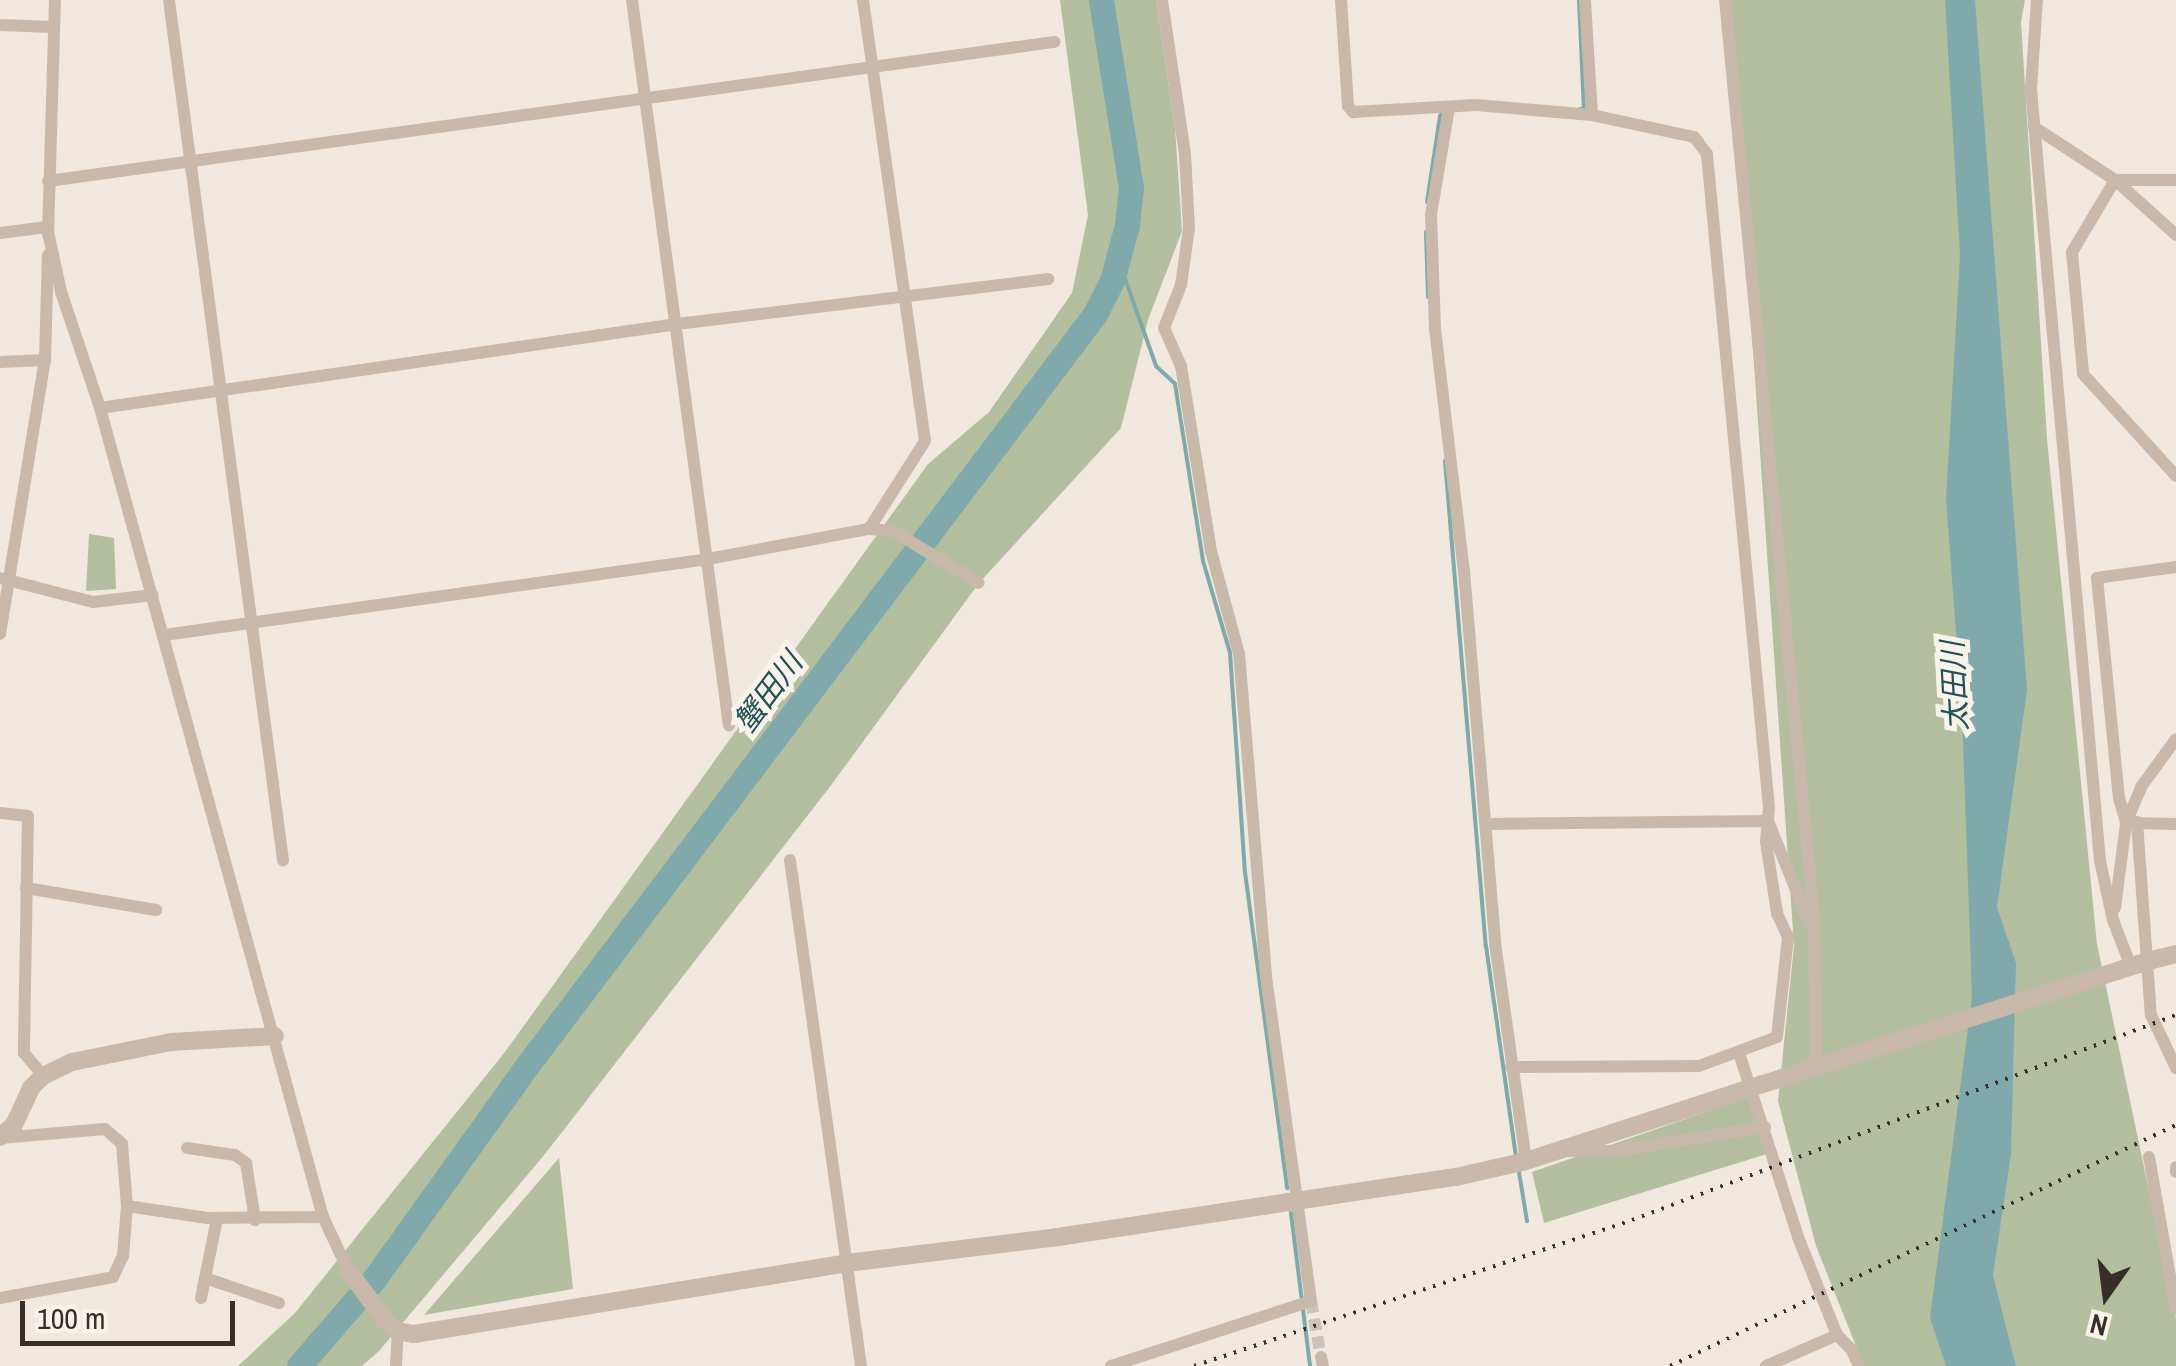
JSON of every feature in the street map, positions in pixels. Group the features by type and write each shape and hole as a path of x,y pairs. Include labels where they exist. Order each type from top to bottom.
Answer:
{"street":[{"path":"0,634 5,579 45,360 55,0"},
{"path":"169,0 283,860"},
{"path":"632,0 728,726"},
{"path":"863,0 908,296 925,441 869,529"},
{"path":"1110,1366 1311,1301 1266,975 1239,654 1210,551 1181,366 1164,328 1180,285 1189,228 1185,154 1162,0"},
{"path":"1341,0 1348,106 1353,112 1518,107 1592,116 1694,137 1707,154 1768,820 1766,842 1777,912 1788,937 1778,1037 1699,1066 1511,1067"},
{"path":"1585,0 1592,116"},
{"path":"1725,0 1814,934 1818,1065"},
{"path":"2037,0 2030,89 2100,861 2113,920 2135,966"},
{"path":"0,25 53,27"},
{"path":"48,181 645,95 1054,42"},
{"path":"1450,108 1434,190 1432,271 1511,1067 1526,1161"},
{"path":"2034,126 2115,180 2176,235"},
{"path":"2115,180 2176,180"},
{"path":"2115,180 2072,252 2083,374 2176,476"},
{"path":"0,234 48,227"},
{"path":"48,227 62,292 100,408 153,595 323,1217 348,1270 392,1327 396,1366"},
{"path":"100,408 677,324 1048,279"},
{"path":"0,362 45,360"},
{"path":"164,635 708,559 869,529 894,531 979,583"},
{"path":"2176,566 2097,578 2119,798 2132,822 2151,1015 2176,1068"},
{"path":"5,579 92,602 153,595"},
{"path":"2113,920 2141,787 2176,739"},
{"path":"0,813 28,816 24,1052 43,1076"},
{"path":"1487,824 1768,820"},
{"path":"1768,820 1814,934"},
{"path":"2132,822 2176,824"},
{"path":"790,860 861,1366"},
{"path":"26,888 156,910"},
{"path":"392,1327 414,1334 848,1262 1058,1237 1456,1177 1526,1161 2168,956"},
{"path":"0,1137 14,1125 32,1088 43,1076 72,1062 171,1042 276,1036"},
{"path":"1739,1053 1798,1237 1837,1335 1851,1349 1859,1366"},
{"path":"1561,1150 1614,1150 1765,1127"},
{"path":"0,1137 106,1129 122,1144 126,1206 123,1256 113,1277 0,1298"},
{"path":"188,1148 235,1155 246,1163 255,1220"},
{"path":"2150,1157 2176,1310"},
{"path":"126,1206 218,1218 323,1217"},
{"path":"201,1298 218,1218"},
{"path":"205,1278 279,1303"},
{"path":"1766,1366 1837,1335"}],"green space":[{"path":"1060,0 1156,0 1175,128 1182,231 1148,320 1121,428 979,583 832,784 545,1154 379,1351 362,1366 238,1366 295,1313 505,1052 928,464 989,412 1072,293 1088,215"},
{"path":"1729,0 2025,0 2021,22 2047,439 2097,944 2176,1319 2176,1366 1864,1366 1816,1246 1778,1101 1794,946"},
{"path":"89,534 114,538 116,589 86,591"},
{"path":"1749,1097 1767,1154 1544,1223 1532,1172"},
{"path":"559,1158 573,1289 424,1315"}],"water":[{"path":"1945,0 1975,0 2027,690 1997,907 2016,963 2011,1154 1993,1275 2016,1366 1946,1366 1930,1318 1972,997 1962,713 1946,499 1960,255"}],"waterway":[{"name":"蟹田川","path":"299,1366 375,1278 523,1071 1095,314 1112,281 1127,225 1131,188 1101,0"},
{"path":"1579,0 1584,109 1580,109"},
{"path":"1427,202 1440,116 1445,109"},
{"path":"1426,232 1428,297"},
{"path":"1118,259 1156,366 1175,384 1203,561 1230,653 1245,872 1287,1188"},
{"path":"1445,461 1486,946 1516,1157"},
{"path":"1518,1166 1527,1221"},
{"path":"1291,1213 1310,1366"}],"tunnel":[{"path":"1311,1301 1321,1357"}],"railway":[{"path":"1194,1366 1632,1220 2176,1015"},
{"path":"1670,1366 2176,1125"}],"water label":[{"name":"太田川","path":"1954,686"}]}
